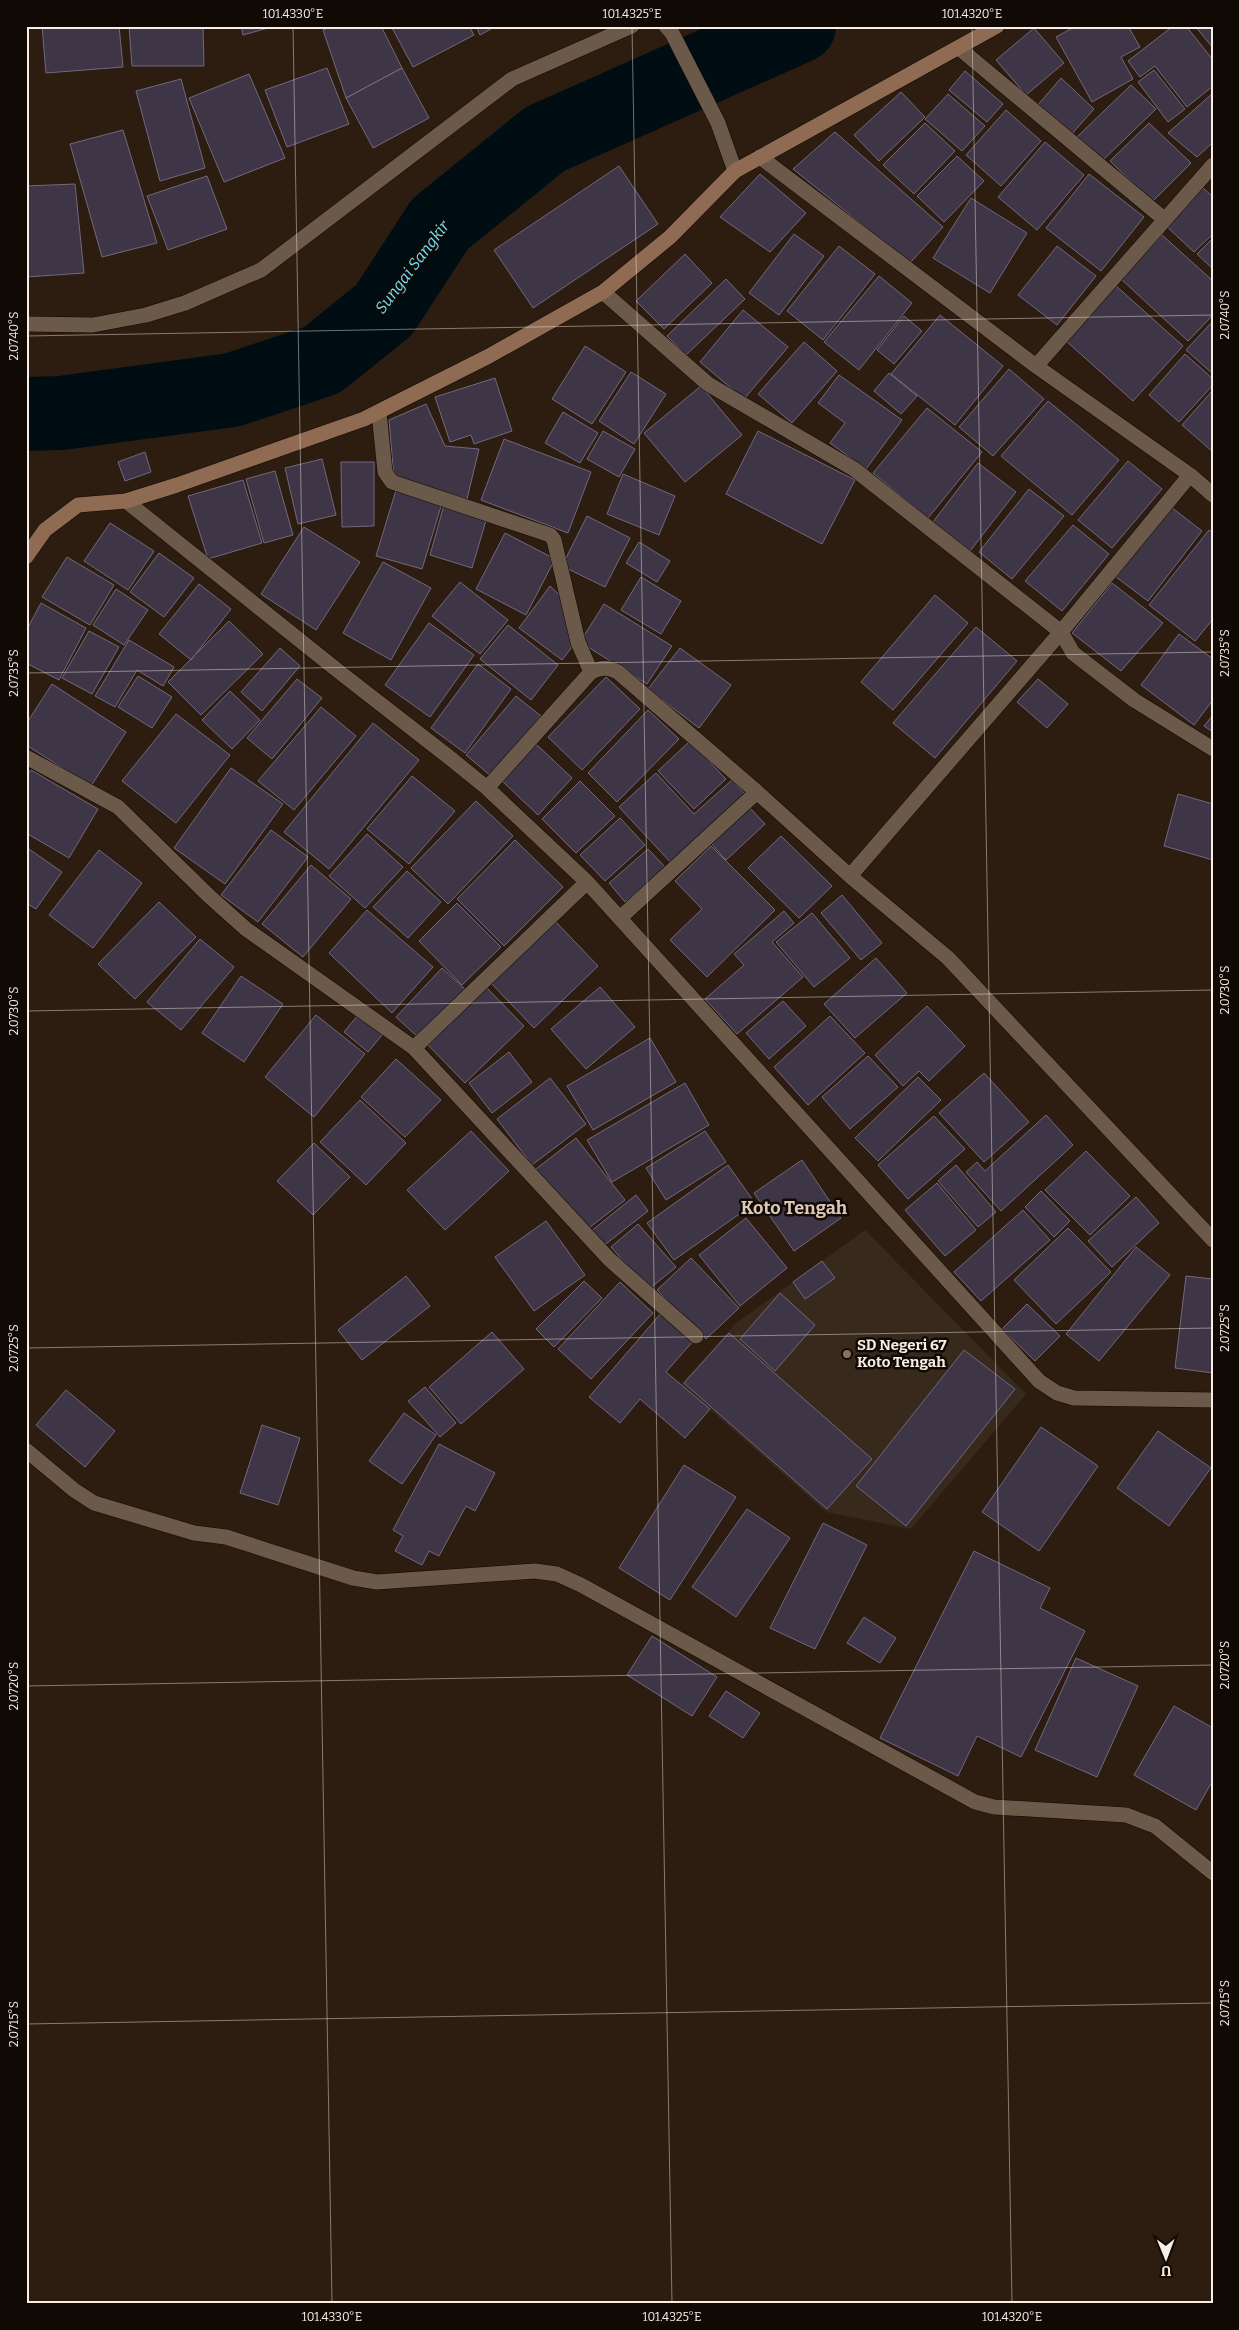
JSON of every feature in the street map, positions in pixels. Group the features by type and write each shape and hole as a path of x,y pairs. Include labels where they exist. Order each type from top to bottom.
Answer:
{"street":[{"path":"26,324 93,325 146,315 186,303 261,270 512,78 632,26"},
{"path":"26,557 45,530 78,505 126,501 177,485 379,412 489,356 603,292 670,237 736,171 997,26"},
{"path":"669,29 718,123 736,171"},
{"path":"959,48 1164,219"},
{"path":"760,157 1036,366 1190,475 1213,495"},
{"path":"1036,366 1213,165"},
{"path":"603,292 708,384 854,469 1061,632 1073,653 1134,700 1213,749"},
{"path":"379,412 385,472 392,482 550,535 554,540 578,642 591,672"},
{"path":"850,876 1061,632 1190,475"},
{"path":"126,501 487,788 587,882 621,917 1039,1382 1057,1393 1074,1398 1213,1400"},
{"path":"487,788 591,672 600,668 609,668 618,672 757,792 850,876 948,958 1213,1240"},
{"path":"26,757 118,807 209,896 246,929 414,1048 609,1259 696,1336"},
{"path":"621,917 757,792"},
{"path":"414,1048 587,882"},
{"path":"26,1450 74,1490 94,1503 194,1533 226,1537 353,1578 377,1582 507,1572 535,1571 557,1574 590,1589 975,1802 994,1807 1104,1813 1134,1817 1155,1826 1213,1872"}],"shaded area":[{"name":"SD Negeri 67 Koto Tengah","path":"865,1230 1026,1394 911,1529 826,1512 681,1384 735,1324"}],"building":[{"path":"42,26 119,26 123,67 46,73"},
{"path":"129,26 203,26 204,66 132,66"},
{"path":"241,26 275,26 243,35"},
{"path":"332,26 381,26 402,68 346,98 323,30"},
{"path":"391,26 469,26 474,35 413,67"},
{"path":"476,26 496,26 480,35"},
{"path":"1076,26 1128,26 1140,47 1121,57 1133,79 1092,102 1056,37"},
{"path":"1173,26 1186,26 1213,60 1213,86 1187,107 1155,66 1140,77 1128,61"},
{"path":"1195,26 1213,27 1213,48"},
{"path":"1034,28 1064,63 1026,95 996,60"},
{"path":"327,68 349,124 287,147 265,90"},
{"path":"402,68 429,118 373,148 346,98"},
{"path":"1154,70 1185,109 1168,122 1138,82"},
{"path":"965,71 1003,104 987,122 949,90"},
{"path":"249,74 285,158 224,182 189,98"},
{"path":"1061,78 1094,109 1070,136 1037,106"},
{"path":"181,79 205,168 160,181 136,91"},
{"path":"1131,85 1156,109 1102,161 1077,137"},
{"path":"901,92 925,117 879,161 854,135"},
{"path":"1213,93 1213,142 1197,157 1168,133"},
{"path":"948,94 985,126 962,151 925,119"},
{"path":"1006,110 1041,141 1001,186 966,155"},
{"path":"925,123 955,151 914,194 883,165"},
{"path":"1149,123 1191,163 1152,202 1110,161"},
{"path":"123,130 157,243 102,257 70,144"},
{"path":"835,132 943,227 910,263 793,169"},
{"path":"1045,142 1084,175 1037,230 998,197"},
{"path":"957,156 984,181 944,222 917,196"},
{"path":"619,166 658,224 533,308 494,250"},
{"path":"760,174 806,213 770,252 720,217"},
{"path":"1089,174 1144,217 1101,271 1046,228"},
{"path":"207,176 227,229 168,250 147,196"},
{"path":"75,184 84,273 27,277 26,186"},
{"path":"1202,187 1213,197 1213,234 1194,252 1164,224"},
{"path":"971,198 1027,233 990,293 933,258"},
{"path":"794,234 824,256 779,315 749,293"},
{"path":"1162,235 1213,281 1213,315 1188,341 1121,279"},
{"path":"1213,238 1213,269 1197,254"},
{"path":"839,246 875,274 823,340 787,311"},
{"path":"1057,246 1096,276 1057,325 1018,295"},
{"path":"685,254 712,283 664,329 636,301"},
{"path":"879,276 912,303 859,370 824,342"},
{"path":"726,279 745,299 686,355 667,336"},
{"path":"1115,285 1183,346 1133,401 1065,340"},
{"path":"743,310 788,347 744,399 700,362"},
{"path":"940,315 1003,366 955,425 891,374"},
{"path":"904,316 922,331 894,364 877,350"},
{"path":"1213,321 1213,374 1186,350"},
{"path":"804,342 837,371 792,423 758,394"},
{"path":"585,346 626,372 592,424 552,399"},
{"path":"1185,354 1213,379 1213,385 1179,422 1149,395"},
{"path":"1009,369 1044,399 993,456 959,427"},
{"path":"631,372 666,394 634,444 599,421"},
{"path":"889,373 917,396 901,414 874,391"},
{"path":"839,375 902,420 866,469 830,443 845,423 818,403"},
{"path":"495,378 512,431 474,444 471,435 450,442 435,397"},
{"path":"701,386 742,435 685,482 644,433"},
{"path":"1213,390 1213,452 1182,425"},
{"path":"1048,401 1119,460 1072,515 1001,456"},
{"path":"426,404 445,446 479,449 467,499 394,477 389,420"},
{"path":"927,408 982,452 928,518 873,473"},
{"path":"563,412 598,433 580,463 545,443"},
{"path":"603,431 635,449 619,477 587,459"},
{"path":"758,431 855,480 822,544 726,494"},
{"path":"504,439 591,472 568,533 481,500"},
{"path":"145,452 151,472 125,481 118,462"},
{"path":"322,459 336,515 298,524 285,468"},
{"path":"1128,461 1162,489 1112,548 1078,520"},
{"path":"341,462 374,462 374,526 342,527"},
{"path":"978,463 1016,492 970,551 933,522"},
{"path":"275,471 293,535 264,543 246,479"},
{"path":"623,474 675,496 659,535 607,514"},
{"path":"243,480 262,543 208,559 188,496"},
{"path":"1029,489 1064,516 1012,579 979,552"},
{"path":"396,490 442,503 422,569 376,556"},
{"path":"444,505 487,517 472,568 430,555"},
{"path":"1171,507 1202,531 1148,601 1116,577"},
{"path":"587,516 630,538 605,587 562,566"},
{"path":"110,523 154,551 128,590 84,561"},
{"path":"1073,525 1109,554 1062,611 1025,581"},
{"path":"304,527 360,562 316,630 261,594"},
{"path":"1209,530 1213,533 1213,619 1195,641 1149,605"},
{"path":"505,533 555,559 526,615 476,589"},
{"path":"639,542 670,561 657,582 626,563"},
{"path":"159,553 194,578 164,617 130,592"},
{"path":"67,557 114,585 90,625 42,597"},
{"path":"383,562 431,588 391,660 343,633"},
{"path":"641,577 681,601 661,634 621,610"},
{"path":"460,582 508,620 480,654 432,616"},
{"path":"1112,583 1163,623 1121,671 1072,633"},
{"path":"199,584 231,609 191,660 159,634"},
{"path":"550,586 566,601 575,643 562,660 519,628"},
{"path":"116,589 148,610 124,645 93,625"},
{"path":"935,595 968,623 893,710 861,682"},
{"path":"41,603 86,628 59,680 26,663 26,631"},
{"path":"604,604 672,646 647,684 580,642"},
{"path":"229,621 263,654 201,715 168,682"},
{"path":"429,623 474,655 430,717 385,685"},
{"path":"508,625 558,665 531,700 480,659"},
{"path":"976,627 1017,661 935,758 893,723"},
{"path":"89,631 119,647 92,694 62,678"},
{"path":"1179,634 1213,659 1213,700 1194,725 1141,685"},
{"path":"129,640 174,667 163,686 137,670 115,707 95,696"},
{"path":"280,648 300,666 262,711 241,692"},
{"path":"680,648 731,685 699,728 648,689"},
{"path":"478,664 511,689 465,753 431,728"},
{"path":"138,676 172,697 152,728 118,707"},
{"path":"606,677 640,709 582,770 548,737"},
{"path":"297,679 322,698 272,759 247,738"},
{"path":"1038,679 1068,704 1047,728 1017,702"},
{"path":"52,684 126,732 91,786 26,745 26,724"},
{"path":"230,691 260,720 232,749 202,720"},
{"path":"516,696 541,716 491,776 466,755"},
{"path":"321,707 356,736 294,810 258,781"},
{"path":"648,710 679,739 617,802 588,773"},
{"path":"176,714 230,755 176,823 122,781"},
{"path":"1213,715 1213,732 1204,726"},
{"path":"373,723 419,760 329,869 284,832"},
{"path":"690,741 726,779 694,809 658,771"},
{"path":"535,743 572,778 538,815 501,780"},
{"path":"231,768 283,804 225,884 174,848"},
{"path":"31,770 98,809 69,858 26,833 26,777"},
{"path":"656,773 694,814 732,780 747,796 673,865 619,807"},
{"path":"412,776 455,811 409,864 367,829"},
{"path":"580,781 615,816 576,853 542,819"},
{"path":"1178,794 1213,804 1213,860 1164,846"},
{"path":"476,801 513,836 448,904 411,868"},
{"path":"748,806 765,824 726,860 710,842"},
{"path":"620,818 645,845 605,881 580,855"},
{"path":"271,830 308,857 258,922 221,895"},
{"path":"367,834 403,867 365,908 329,876"},
{"path":"781,836 832,886 799,918 748,868"},
{"path":"515,840 563,887 504,946 457,899"},
{"path":"711,846 775,910 707,977 670,940 702,909 675,881"},
{"path":"26,847 62,872 36,909 26,903"},
{"path":"648,849 665,867 625,902 609,883"},
{"path":"99,850 142,883 93,948 49,915"},
{"path":"311,865 351,899 303,957 262,924"},
{"path":"407,871 441,902 408,938 373,907"},
{"path":"842,895 882,943 861,960 821,913"},
{"path":"159,902 196,937 135,999 98,964"},
{"path":"457,903 501,947 462,985 419,941"},
{"path":"367,910 433,967 392,1013 329,953"},
{"path":"784,911 794,923 772,942 803,977 737,1034 705,999 744,965 734,954"},
{"path":"812,913 850,958 814,987 776,942"},
{"path":"554,920 598,966 534,1028 489,981"},
{"path":"200,939 234,967 181,1030 147,1002"},
{"path":"876,958 907,993 855,1038 824,1004"},
{"path":"442,968 466,990 420,1039 396,1017"},
{"path":"241,976 283,1004 244,1062 202,1033"},
{"path":"485,986 524,1026 465,1083 426,1043"},
{"path":"600,987 635,1027 586,1069 551,1029"},
{"path":"783,1001 806,1026 769,1059 746,1033"},
{"path":"927,1006 965,1046 929,1081 919,1071 903,1086 875,1055"},
{"path":"316,1015 365,1054 314,1117 265,1077"},
{"path":"358,1015 382,1035 368,1052 344,1032"},
{"path":"830,1016 865,1053 808,1105 774,1067"},
{"path":"650,1038 676,1082 593,1130 567,1086"},
{"path":"509,1052 532,1082 492,1113 469,1083"},
{"path":"868,1056 898,1087 850,1129 822,1097"},
{"path":"396,1059 441,1100 405,1137 361,1097"},
{"path":"984,1073 1029,1122 984,1162 939,1113"},
{"path":"918,1077 941,1100 878,1161 855,1138"},
{"path":"550,1078 586,1124 532,1165 497,1119"},
{"path":"685,1083 709,1125 612,1182 587,1140"},
{"path":"360,1100 406,1143 366,1185 320,1142"},
{"path":"1046,1115 1073,1145 1001,1211 966,1172 977,1162 985,1171"},
{"path":"934,1116 965,1149 908,1199 878,1165"},
{"path":"471,1131 509,1171 445,1230 407,1190"},
{"path":"705,1131 726,1162 666,1200 646,1168"},
{"path":"576,1138 625,1200 585,1231 536,1169"},
{"path":"314,1143 350,1177 313,1215 277,1181"},
{"path":"1086,1151 1130,1196 1090,1235 1045,1190"},
{"path":"802,1160 841,1218 794,1251 754,1193"},
{"path":"728,1165 755,1203 674,1260 647,1223"},
{"path":"956,1165 996,1212 978,1227 938,1181"},
{"path":"937,1183 976,1230 945,1256 905,1210"},
{"path":"1041,1191 1070,1221 1054,1237 1025,1207"},
{"path":"636,1195 648,1211 602,1247 590,1232"},
{"path":"1136,1197 1159,1223 1112,1267 1088,1241"},
{"path":"1023,1210 1050,1240 981,1301 954,1272"},
{"path":"746,1218 787,1268 740,1306 699,1255"},
{"path":"546,1221 585,1275 534,1311 495,1257"},
{"path":"638,1224 676,1267 648,1290 611,1247"},
{"path":"1068,1228 1111,1272 1056,1324 1014,1280"},
{"path":"1136,1247 1170,1275 1099,1361 1066,1334"},
{"path":"691,1258 739,1308 706,1339 657,1290"},
{"path":"822,1261 835,1278 805,1299 793,1282"},
{"path":"406,1276 430,1306 362,1360 338,1330"},
{"path":"1186,1276 1213,1279 1213,1373 1175,1368"},
{"path":"584,1281 602,1298 554,1347 536,1329"},
{"path":"620,1282 653,1313 591,1379 558,1349"},
{"path":"780,1293 815,1325 775,1371 740,1339"},
{"path":"1027,1304 1060,1336 1035,1361 1002,1329"},
{"path":"662,1312 694,1340 666,1372 710,1409 685,1438 640,1399 620,1423 589,1397"},
{"path":"492,1332 524,1369 461,1424 429,1387"},
{"path":"729,1333 872,1459 827,1509 684,1383"},
{"path":"964,1350 1015,1389 906,1526 856,1486"},
{"path":"425,1387 456,1423 440,1437 408,1401"},
{"path":"66,1390 115,1431 85,1467 36,1425"},
{"path":"404,1413 436,1435 402,1484 369,1461"},
{"path":"262,1425 300,1438 278,1505 240,1493"},
{"path":"1041,1427 1098,1466 1039,1551 982,1512"},
{"path":"1158,1431 1211,1468 1169,1526 1117,1488"},
{"path":"439,1444 495,1473 475,1511 466,1506 439,1556 429,1551 422,1565 395,1551 403,1536 393,1530"},
{"path":"684,1465 736,1497 670,1600 619,1568"},
{"path":"747,1509 790,1538 736,1617 692,1587"},
{"path":"823,1523 867,1545 815,1649 770,1628"},
{"path":"974,1551 1050,1588 1040,1608 1085,1631 1021,1757 977,1736 958,1776 880,1738"},
{"path":"864,1617 896,1638 880,1663 847,1643"},
{"path":"652,1636 717,1677 692,1716 627,1675"},
{"path":"1076,1658 1138,1686 1097,1777 1035,1750"},
{"path":"726,1691 760,1713 743,1738 709,1716"},
{"path":"1174,1706 1213,1728 1213,1780 1196,1810 1134,1775"}],"waterway":[{"name":"Sungai Sangkir","path":"26,414 61,413 232,390 322,360 384,310 440,224 545,139 799,26"}],"place":[{"name":"SD Negeri 67 Koto Tengah","path":"847,1354"}],"district":[{"name":"Koto Tengah","path":"794,1208"}]}
